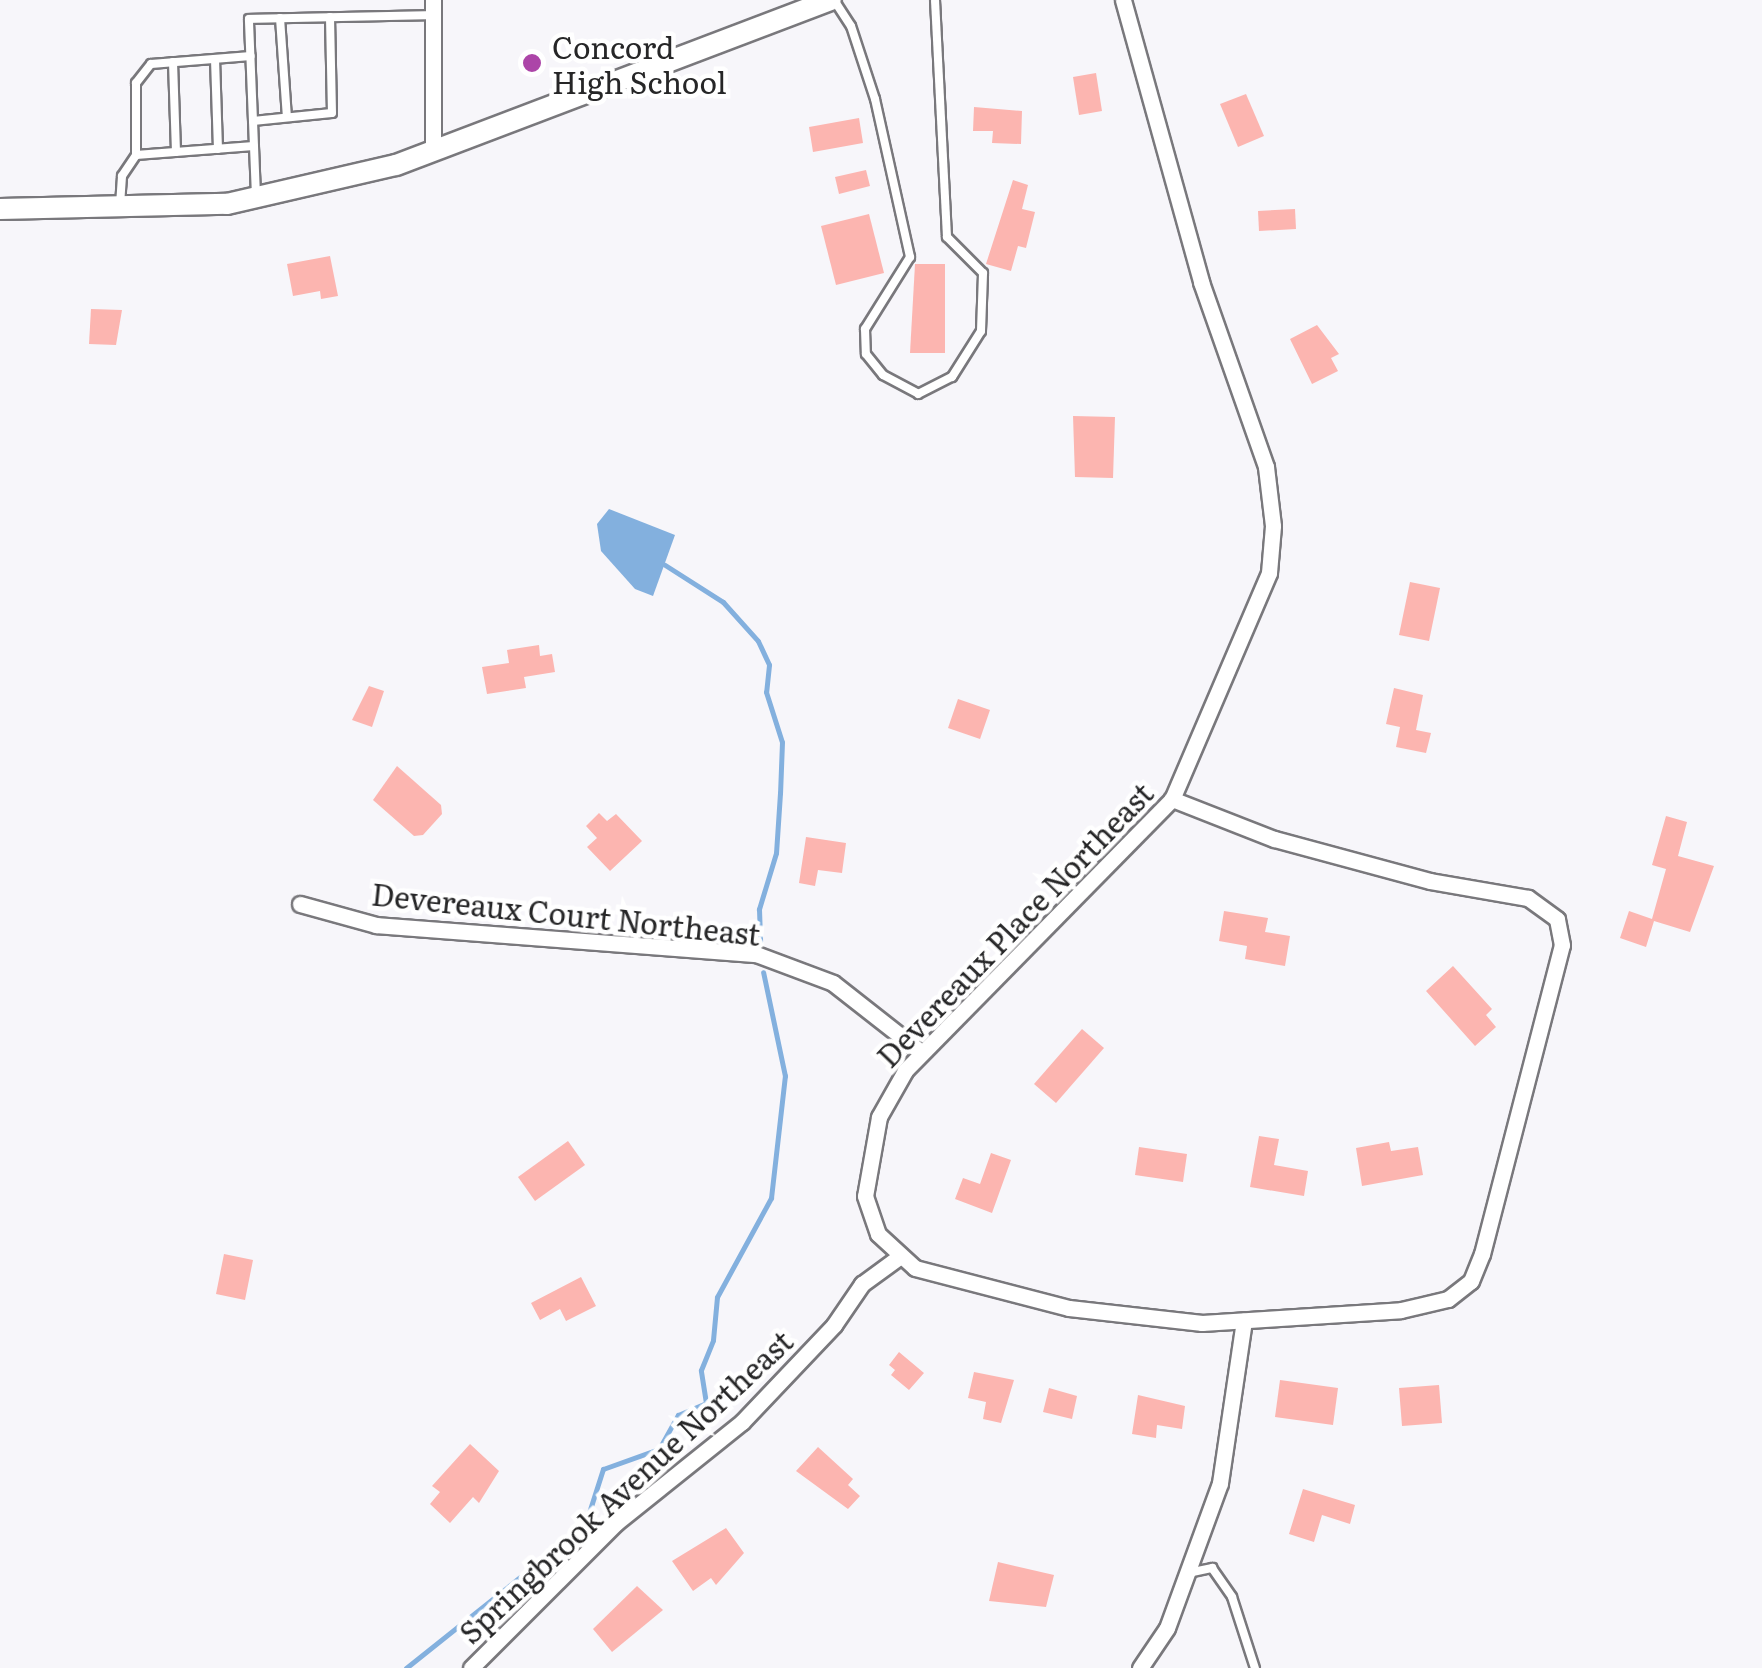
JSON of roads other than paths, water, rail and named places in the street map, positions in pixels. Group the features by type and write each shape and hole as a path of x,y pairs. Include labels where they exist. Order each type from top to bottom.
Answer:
{"street":[{"path":"0,209 120,208 256,198 433,150 833,0"},
{"name":"Devereaux Place Northeast","path":"899,1258 878,1234 865,1196 866,1163 885,1106 921,1052 1126,853 1172,799 1264,588 1273,526 1266,467 1201,282 1123,0"},
{"path":"433,8 433,150"},
{"path":"899,1258 935,1276 1069,1308 1160,1322 1244,1322 1400,1310 1448,1299 1471,1282 1562,932 1545,904 1430,881 1292,844 1172,799"},
{"name":"Devereaux Court Northeast","path":"300,904 376,925 756,954 833,984 921,1052"},
{"name":"Springbrook Avenue Northeast","path":"478,1665 616,1523 742,1422 834,1325 862,1284 899,1258"},
{"path":"1140,1668 1167,1628 1229,1443 1244,1322"}],"lane":[{"path":"833,0 851,26 875,98 910,258 865,329 866,354 884,375 918,394 952,378 981,331 983,273 947,236 936,0"},
{"path":"256,198 249,19 433,8"},
{"path":"253,121 332,114 330,17"},
{"path":"280,18 287,118"},
{"path":"120,208 122,176 136,155 136,83 151,64 250,56"},
{"path":"215,59 218,149"},
{"path":"174,62 176,152"},
{"path":"136,155 254,146"},
{"path":"1188,1573 1212,1568 1222,1582 1256,1668"}],"water":[{"path":"609,509 675,535 653,596 635,589 601,551 597,524"}],"waterway":[{"path":"665,565 723,602 758,641 769,665 766,692 782,742 776,853 759,909 760,941"},
{"path":"406,1668 585,1525 603,1469 659,1449 678,1415 706,1403 701,1370 713,1340 717,1297 771,1198 785,1076 763,972"}],"place":[{"name":"Concord High School","path":"532,63"}]}
